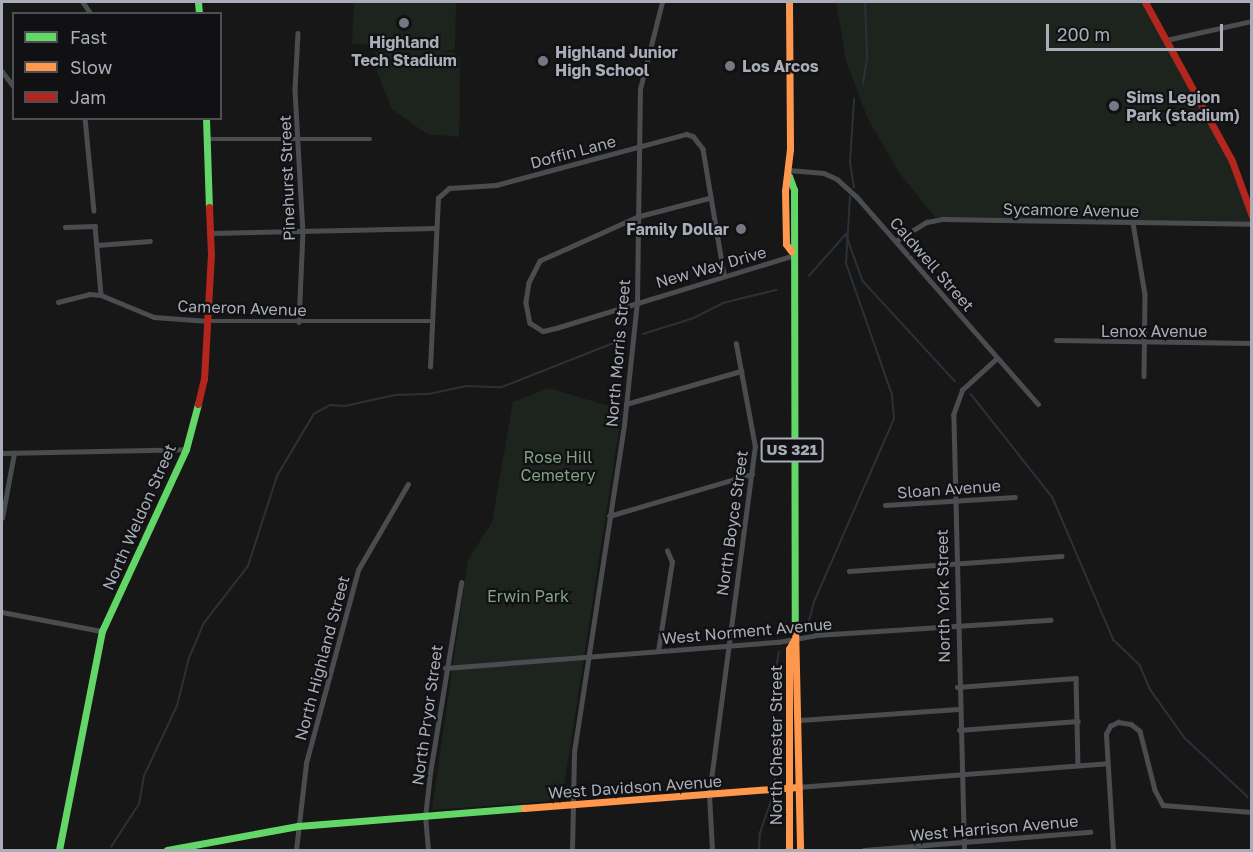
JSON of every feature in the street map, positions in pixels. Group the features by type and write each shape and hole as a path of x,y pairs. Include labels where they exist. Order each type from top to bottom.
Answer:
{"street":[{"name":"North Morris Street","path":"572,850 571,806 588,656 626,404 637,301 638,146 643,75 662,2"},
{"name":"North Chester Street","path":"789,2 789,173 794,190 791,254 794,640 798,650 800,850"},
{"path":"1145,2 1232,161 1251,216"},
{"path":"1166,40 1251,21"},
{"name":"Pinehurst Street","path":"298,33 295,90 303,231 299,322"},
{"path":"2,71 12,84"},
{"path":"85,120 94,211"},
{"name":"North Weldon Street","path":"59,850 102,631 186,448 204,379 211,233 206,120"},
{"name":"Doffin Lane","path":"436,228 438,198 442,191 496,185 686,134 693,136 703,149 711,198"},
{"path":"207,139 370,139"},
{"name":"Caldwell Street","path":"789,173 837,179 896,242 1038,404"},
{"path":"638,217 711,198 724,274"},
{"name":"New Way Drive","path":"638,217 549,256 535,266 526,303 535,328 556,328 791,254"},
{"name":"Sycamore Avenue","path":"896,242 927,222 943,219 1251,224"},
{"path":"1133,223 1145,295 1144,376"},
{"path":"65,226 95,226 101,295"},
{"path":"211,233 436,228 430,367"},
{"path":"97,245 150,242"},
{"name":"Cameron Avenue","path":"58,302 89,294 101,295 154,317 208,321 431,321"},
{"name":"Lenox Avenue","path":"1056,340 1251,343"},
{"name":"North Boyce Street","path":"712,850 709,795 755,438 736,344"},
{"name":"North York Street","path":"964,850 957,687 954,406 969,382 997,358"},
{"path":"626,404 741,371"},
{"path":"2,453 186,448"},
{"path":"2,518 14,453"},
{"path":"609,516 752,474"},
{"name":"North Highland Street","path":"296,850 310,744 358,570 408,484"},
{"name":"Sloan Avenue","path":"885,505 1016,497"},
{"path":"657,651 672,562 667,551"},
{"path":"849,571 1061,556"},
{"name":"North Pryor Street","path":"428,850 425,817 445,668 461,583"},
{"path":"2,612 102,631"},
{"name":"West Norment Avenue","path":"445,668 794,640 816,635 956,628 1051,620"},
{"name":"North Chester Street","path":"789,850 789,649 794,640"},
{"path":"957,687 1076,678 1077,764"},
{"path":"800,720 958,709"},
{"path":"959,730 1078,721"},
{"path":"1113,850 1107,729 1126,722 1137,728 1142,738 1155,790 1163,805 1251,812"},
{"name":"West Davidson Avenue","path":"167,850 298,826 1107,763"},
{"name":"West Harrison Avenue","path":"864,850 1090,832"}],"green space":[{"path":"354,2 456,2 455,49 440,52 453,52 460,58 459,137 427,134 392,109 377,72 375,51 378,51 378,45 352,44"},
{"path":"836,2 1145,2 1232,161 1251,224 937,220 900,174 868,119 846,61"},
{"name":"Erwin Park","path":"549,388 622,410 562,800 432,810 468,560 492,522 513,402"}],"waterway":[{"path":"863,84 867,58 865,2"},
{"path":"854,99 850,163 854,188"},
{"path":"806,632 814,602 894,419 892,395 846,264 850,197"},
{"path":"846,234 863,281 955,381"},
{"path":"809,276 846,234"},
{"path":"643,334 694,318 723,303 776,290"},
{"path":"111,847 139,804 144,776 177,706 189,658 204,623 248,566 277,476 314,414 330,405 345,406 395,395 429,394 466,386 502,387 624,339"},
{"path":"971,394 1053,498 1114,640 1140,665 1150,689 1185,738 1248,797"},
{"path":"775,780 779,754 772,723 773,686 779,653"},
{"path":"759,850 760,833 773,796"}],"traffic: fast":[{"path":"198,2 199,12"},
{"path":"206,120 209,207"},
{"path":"789,176 794,190 795,625"},
{"path":"59,850 102,631 186,449 198,404"},
{"path":"167,850 298,826 524,808"}],"traffic: slow":[{"path":"789,2 790,149 785,191 786,244 791,251"},
{"path":"795,625 800,850"},
{"path":"789,850 789,649 794,640"},
{"path":"524,808 798,787"}],"traffic: jam":[{"path":"1145,2 1232,161 1252,216"},
{"path":"198,404 204,379 211,255 209,207"}],"place":[{"name":"Highland Tech Stadium","path":"404,23"},
{"name":"Highland Junior High School","path":"543,61"},
{"name":"Los Arcos","path":"730,66"},
{"name":"Sims Legion Park (stadium)","path":"1114,106"},
{"name":"Family Dollar","path":"741,229"}],"park label":[{"name":"Rose Hill Cemetery","path":"558,466"}]}
